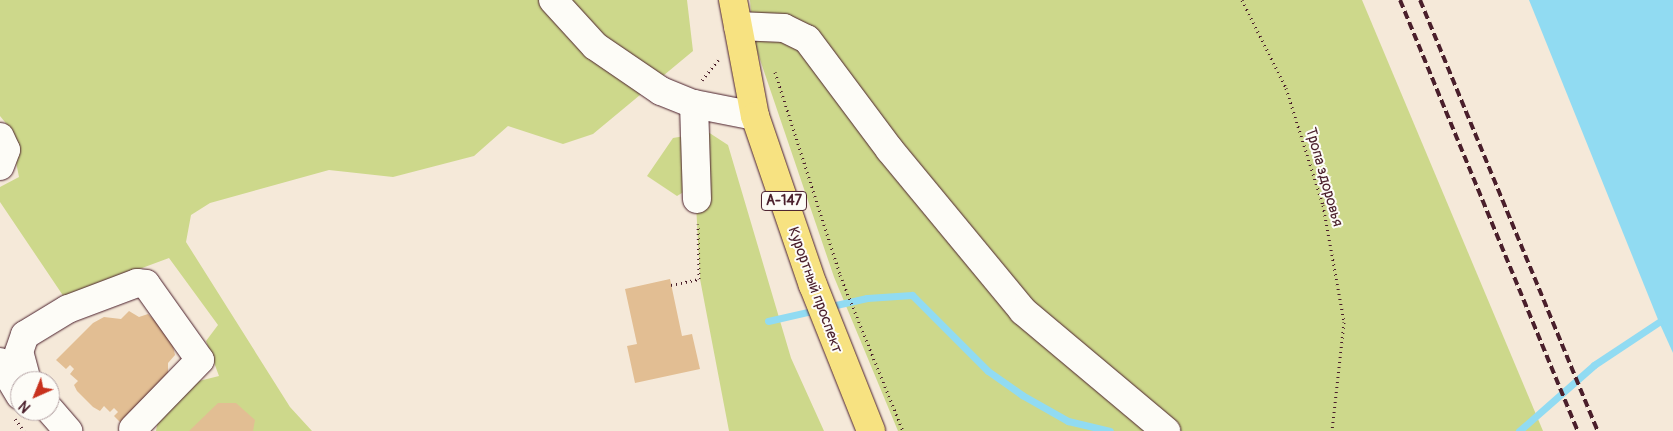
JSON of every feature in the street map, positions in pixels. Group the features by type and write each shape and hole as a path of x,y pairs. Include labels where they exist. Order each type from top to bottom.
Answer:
{"main road":[{"name":"Курортный проспект","path":"733,0 755,116 813,285 840,358 871,431"}],"lane":[{"path":"554,0 595,46 661,91 696,105 755,116"},
{"path":"738,26 784,28 807,39 890,150 1023,311 1166,431"},
{"path":"696,105 697,199"},
{"path":"0,137 6,150 0,166"},
{"path":"24,371 19,352 25,334 68,309 137,283 146,284 200,360 133,429"},
{"path":"0,362 10,378"},
{"path":"40,421 48,431"},
{"path":"59,421 68,431"}],"path":[{"name":"Тропа здоровья","path":"1242,0 1286,88 1323,205 1344,322 1332,431"},
{"path":"696,105 697,86 715,67 719,55"},
{"path":"774,70 840,275 864,338 904,431"},
{"path":"671,285 700,279 697,199"}],"green space":[{"path":"0,0 687,0 693,51 593,134 563,144 508,126 474,156 393,177 329,170 210,203 191,215 186,242 290,407 312,431 156,431 159,415 191,383 219,376 206,341 218,325 169,258 64,297 0,202 0,187 19,177 9,127 0,116"},
{"path":"750,0 1362,0 1543,431 898,431 834,277 753,39"},
{"path":"708,132 728,145 791,358 824,431 729,431 700,279 695,185 677,196 647,176 673,138"}],"water":[{"path":"1529,0 1673,0 1673,353 1659,322"}],"building":[{"path":"670,279 682,336 692,334 700,369 635,383 627,346 637,344 625,289"},
{"path":"129,311 139,317 148,314 171,336 175,355 168,363 168,376 125,427 114,416 118,412 114,408 110,412 104,406 100,411 93,407 77,391 74,385 78,381 70,374 74,369 70,365 66,369 56,360 93,323 104,317 121,319"},
{"path":"218,403 236,403 255,420 253,431 189,431"}],"waterway":[{"path":"827,307 867,298 912,295 988,371 1022,395 1068,421 1110,431"},
{"path":"768,321 816,310"},
{"path":"1519,431 1594,365 1659,322"}],"railway":[{"path":"1400,0 1578,431"},
{"path":"1420,0 1598,431"}]}
